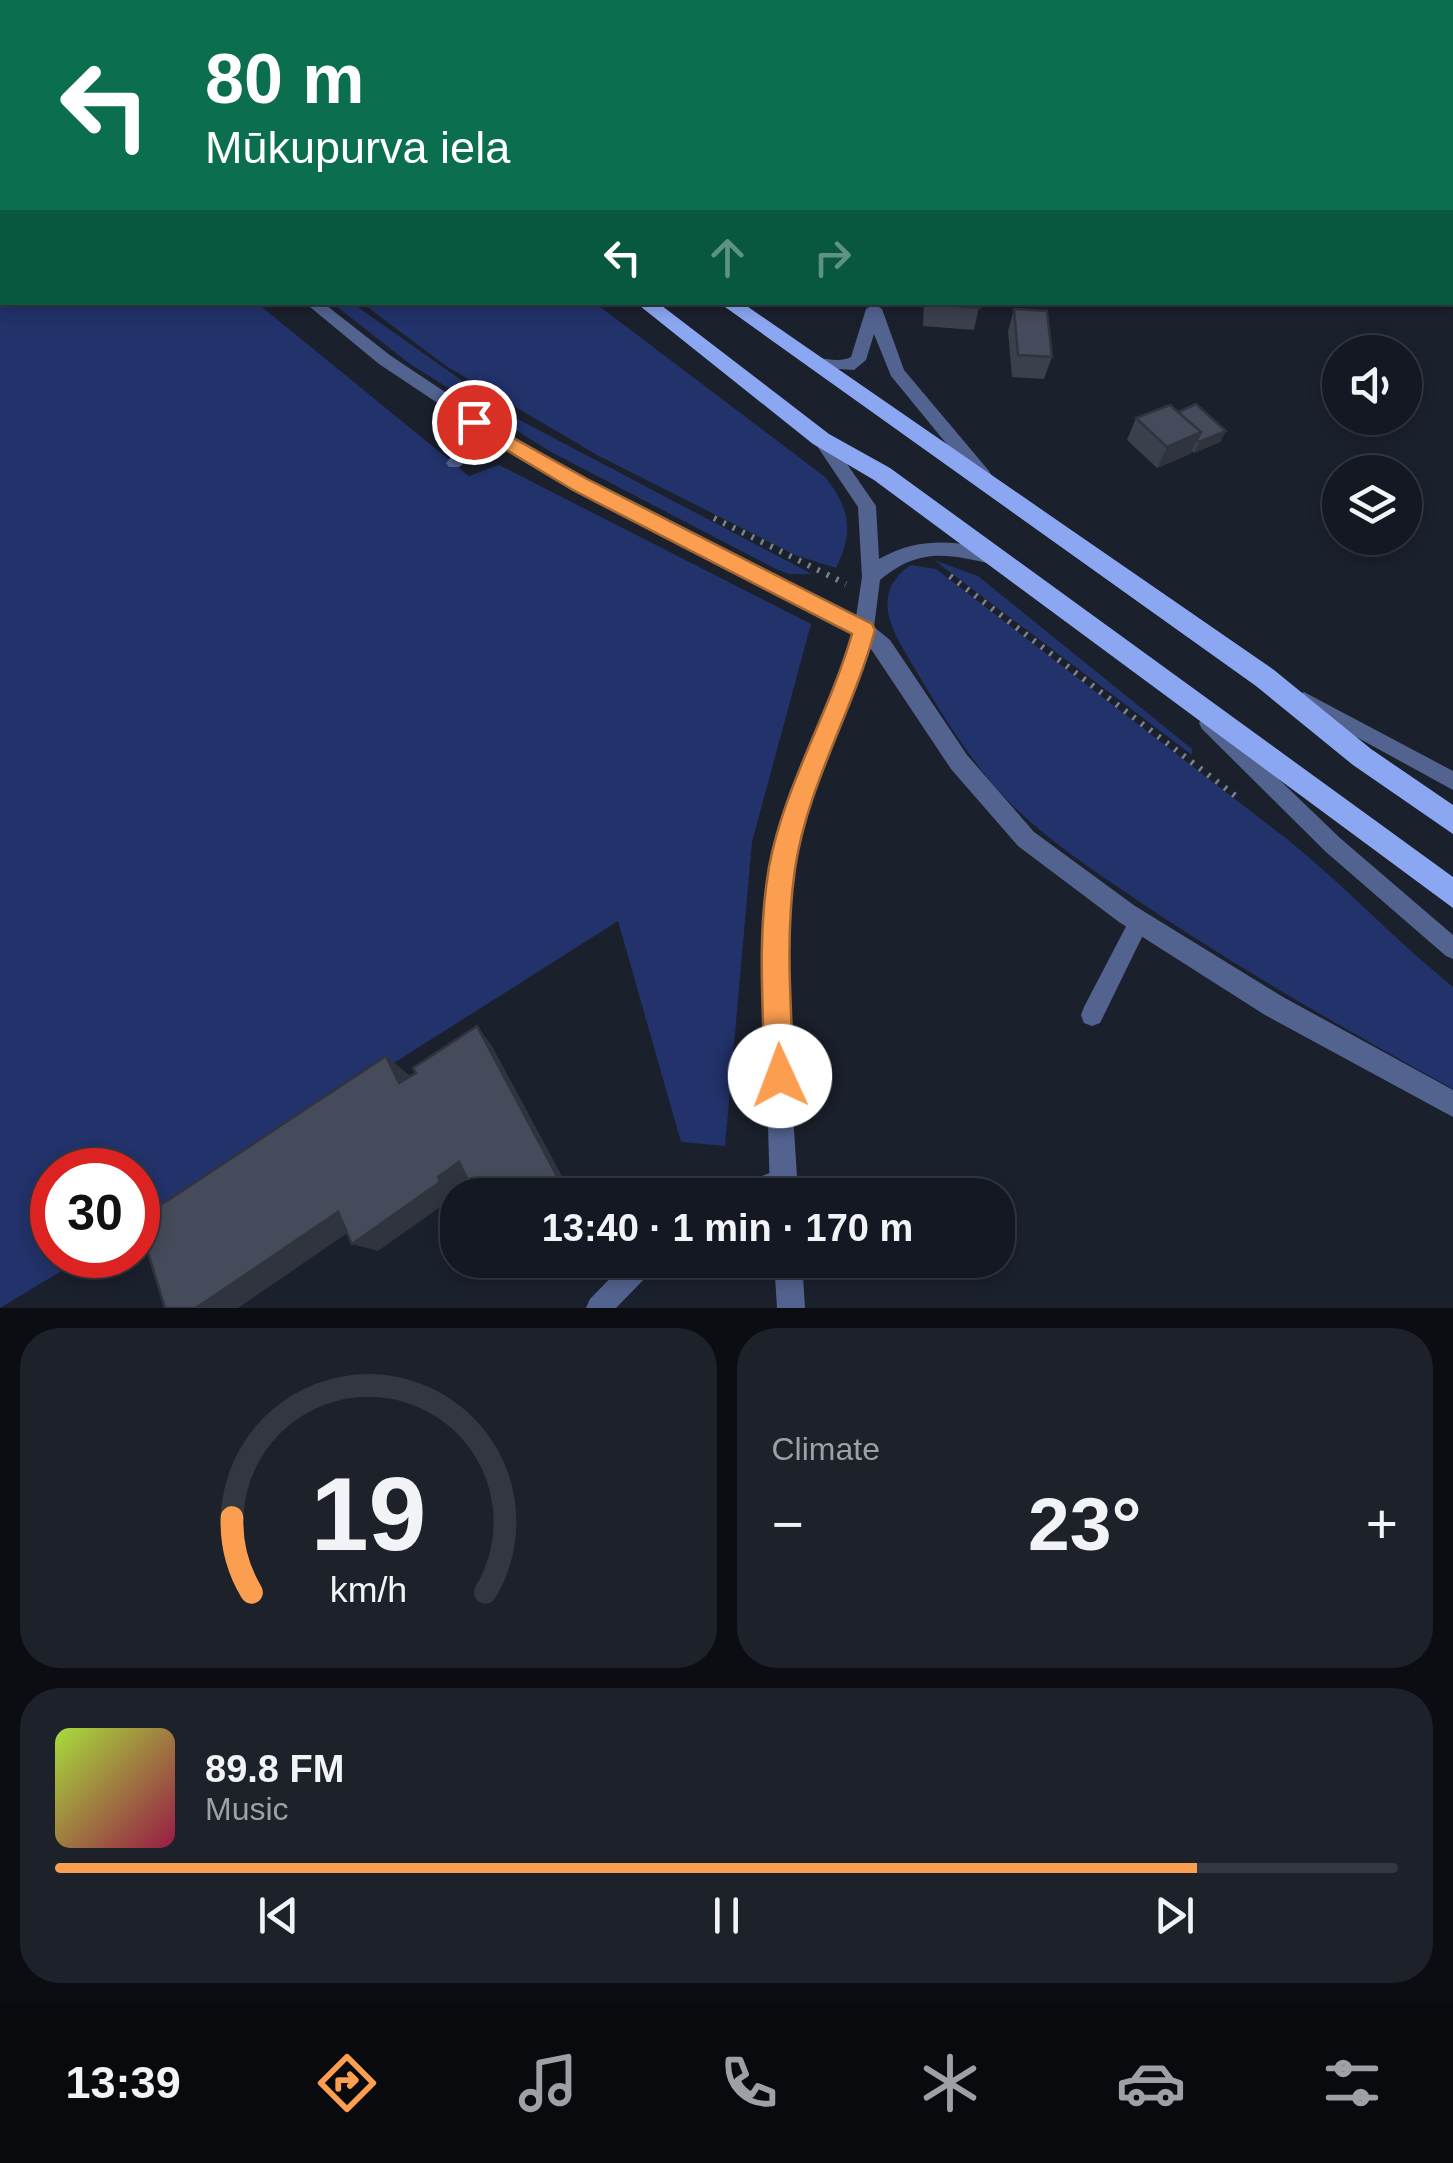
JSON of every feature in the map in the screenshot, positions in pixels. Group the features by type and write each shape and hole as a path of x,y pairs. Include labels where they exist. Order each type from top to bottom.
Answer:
{"main road":[{"path":"648,305 821,439 882,474 1453,894"},
{"path":"730,305 1265,678 1362,757 1453,821"}],"street":[{"path":"315,305 384,360 580,485 864,630 883,646 959,762 1026,839 1140,922 1274,1006 1453,1104"},
{"path":"814,364 848,366 858,360 874,308"},
{"path":"874,308 898,372 999,495"},
{"path":"784,1178 775,949 782,867 804,788 849,684 864,630 870,587 867,506 821,439"},
{"path":"870,587 888,561 912,549 946,546 995,558"},
{"path":"789,1278 791,1308"}],"lane":[{"path":"454,464 493,433"},
{"path":"1265,678 1453,780"},
{"path":"1168,685 1333,844 1453,950"},
{"path":"1092,1014 1140,922"},
{"path":"599,1308 628,1278"}],"path":[{"path":"700,511 870,587"},
{"path":"912,549 1244,802"}],"shaded area":[{"path":"0,305 259,305 469,476 499,465 811,624 752,842 725,1146 681,1142 618,921 160,1211 160,1148 30,1148 30,1278 50,1278 0,1308"},
{"path":"335,305 355,305 512,416 812,574 789,574 776,569 551,452 410,364"},
{"path":"365,305 598,305 825,477 840,499 847,521 845,543 836,568 795,555 597,455 446,366"},
{"path":"934,560 978,576 1192,749 1192,755"},
{"path":"910,565 936,569 1287,839 1453,987 1453,1089 1173,924 1062,848 1012,805 952,729 892,625 888,613 890,588"}],"building":[{"path":"1014,309 1047,311 1052,357 1018,355"},
{"path":"1196,404 1226,431 1199,442 1201,432 1178,412"},
{"path":"1170,405 1201,432 1167,447 1136,418"},
{"path":"477,1026 558,1178 467,1178 459,1162 438,1177 440,1182 352,1244 338,1212 196,1308 165,1308 156,1278 160,1278 160,1205 386,1056 399,1083 416,1073 413,1068"}],"route":[{"path":"474,422 580,485 864,630 849,684 804,788 782,867 775,949 780,1076"}]}
